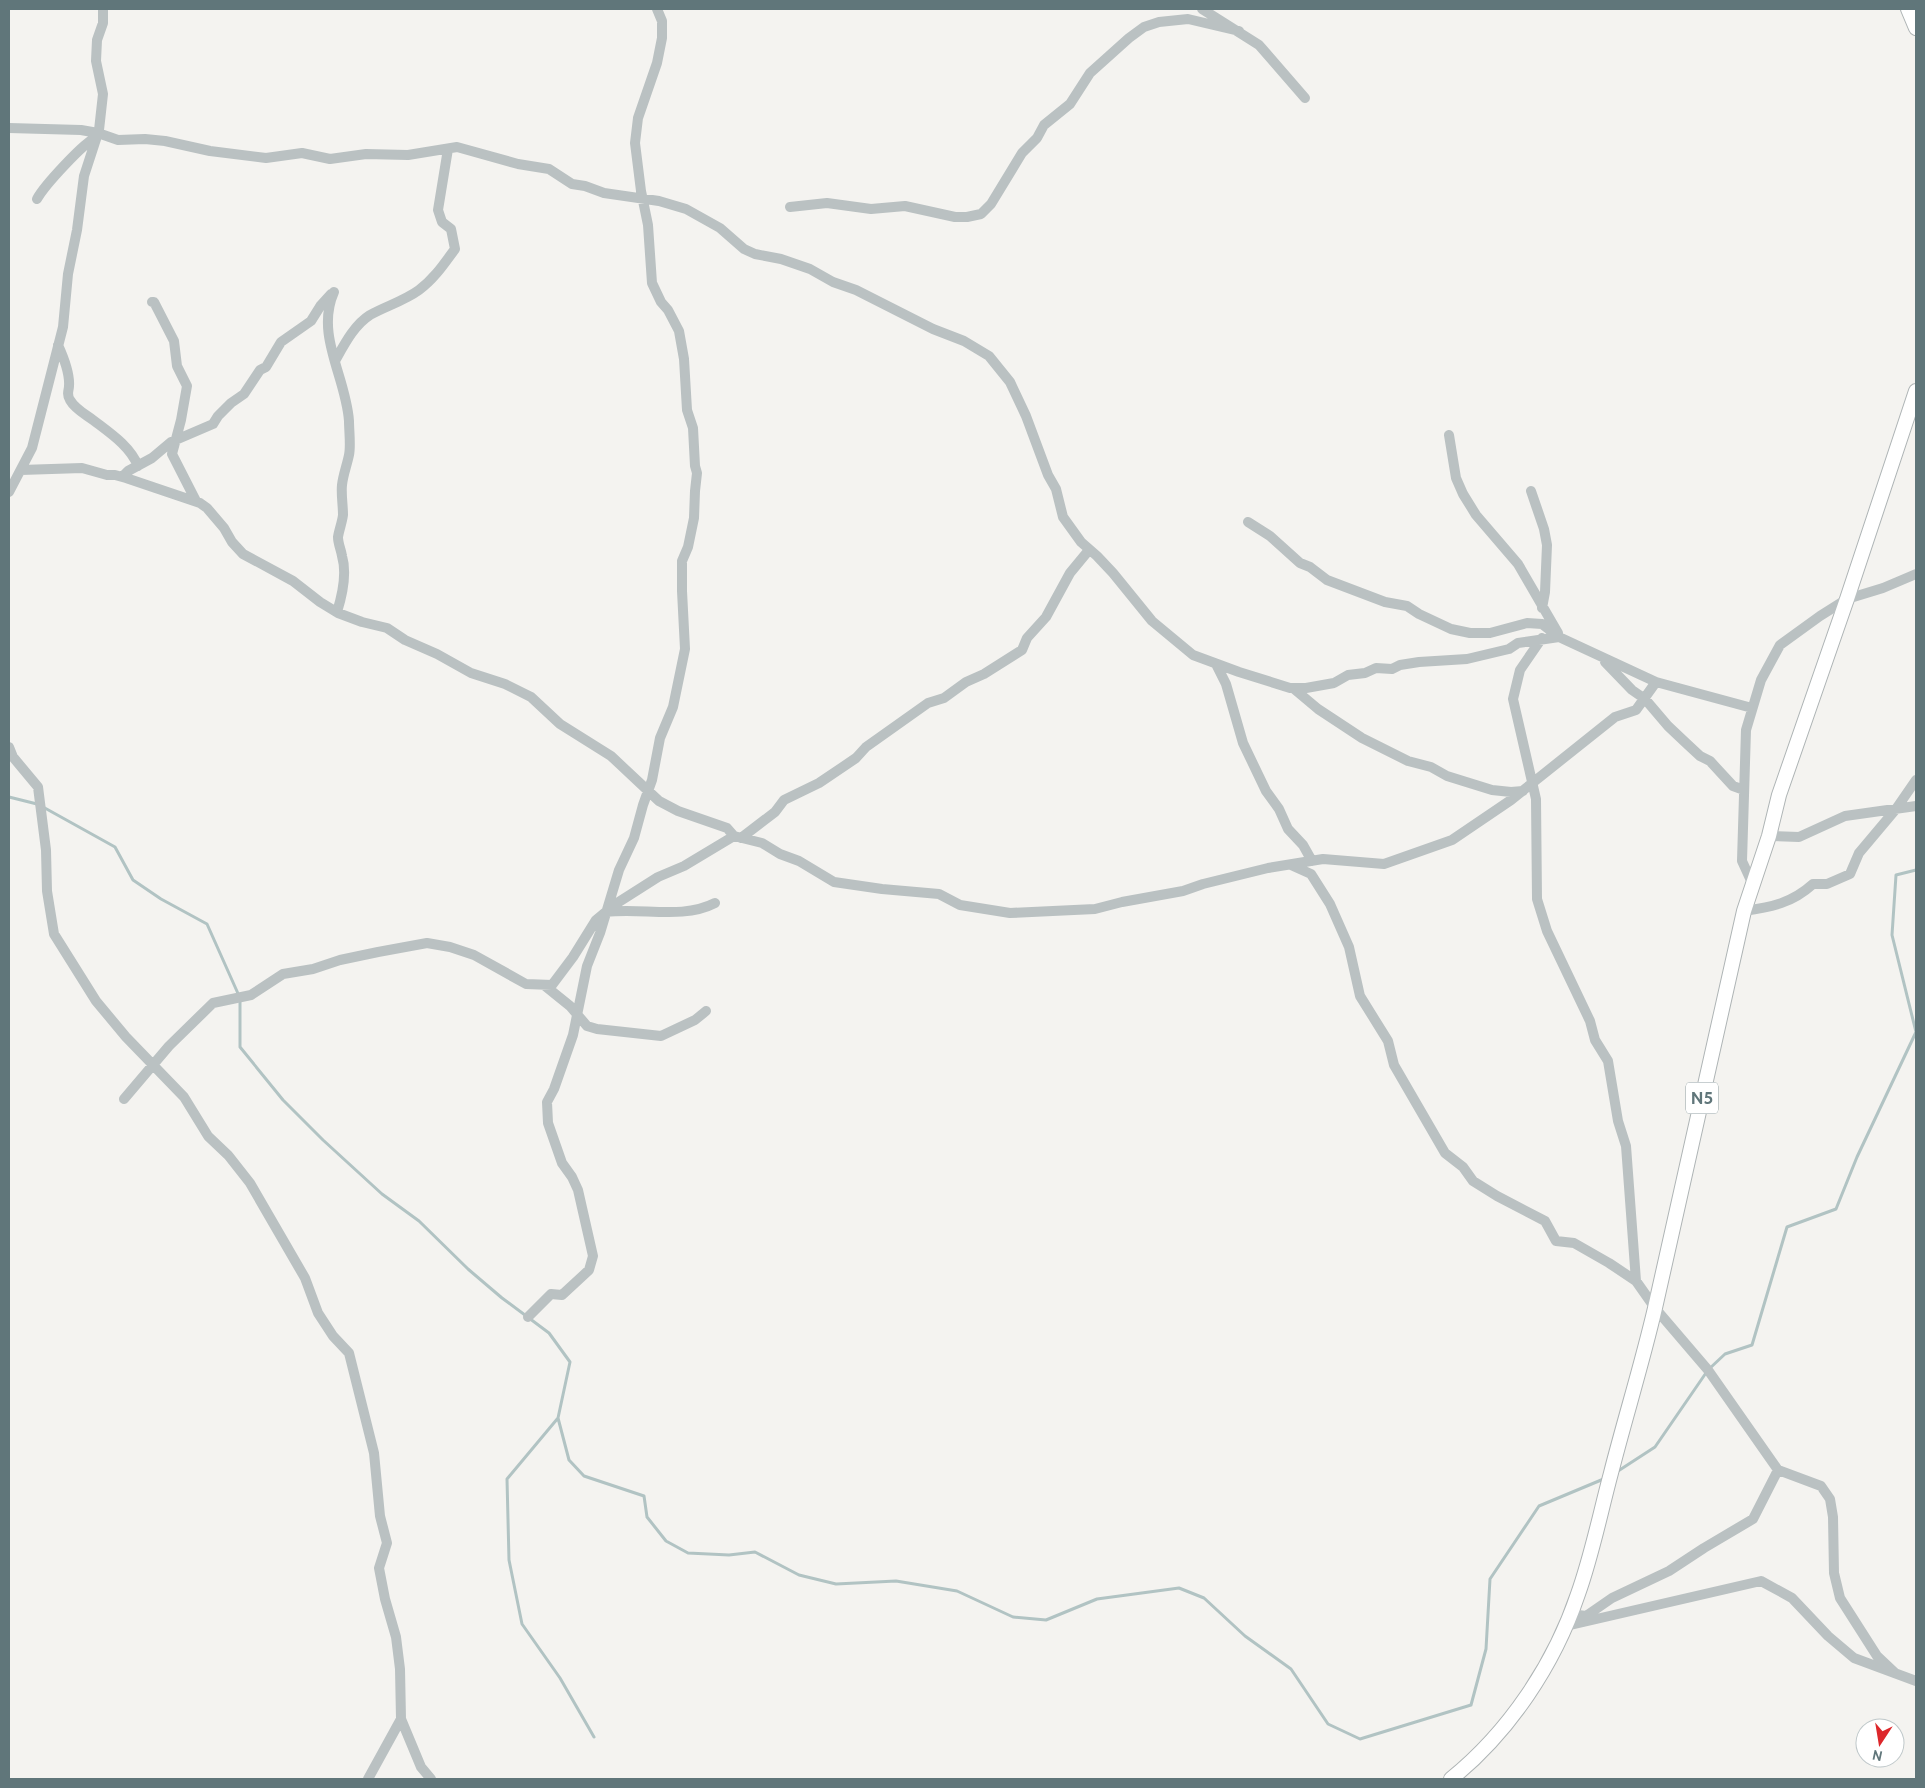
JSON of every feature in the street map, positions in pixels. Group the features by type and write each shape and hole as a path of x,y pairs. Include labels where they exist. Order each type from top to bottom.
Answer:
{"highway":[{"path":"1908,9 1916,28"},
{"name":"N5","path":"1451,1779 1467,1766 1508,1723 1551,1659 1579,1594 1655,1308 1744,911 1769,836 1779,795 1916,391"}],"street":[{"path":"9,492 32,448 63,327 68,274 77,230 84,176 98,135 103,94 96,61 96,40 103,23 103,9"},
{"path":"528,1317 551,1294 562,1295 590,1270 593,1256 578,1190 562,1163 548,1123 547,1102 554,1089 573,1035 587,966 619,870 634,838 658,755 660,738 672,706 683,664 685,628 682,561 688,547 694,518 694,491 697,474 693,428 687,410 688,403 681,342 674,320 661,302 652,283 648,225 637,160 636,134 638,118 643,109 644,99 659,55 662,38 662,21 657,9"},
{"path":"1202,9 1260,45 1305,98"},
{"path":"790,207 827,203 871,209 904,206 955,217 981,214 991,204 1022,153 1037,138 1044,125 1070,104 1090,73 1144,27 1159,22 1188,19 1239,31"},
{"path":"9,128 62,128 118,140 145,139 165,141 210,151 266,158 302,153 330,159 366,154 408,155 457,147 518,164 549,169 572,184 585,186 604,193 659,201 686,209 720,228 744,249 755,254 781,259 810,269 833,282 856,290 964,341 989,356 1010,382 1026,416 1048,475 1056,489 1063,517 1081,542 1113,573 1152,621 1193,655 1293,688 1332,720 1368,742 1408,761 1431,767 1448,776 1492,790 1524,791"},
{"path":"37,199 78,152 98,135"},
{"path":"335,361 354,331 370,315 389,307 419,290 438,272 455,249 450,229 442,222 438,210 448,149"},
{"path":"122,477 128,471 152,458 176,440 213,424 231,403 244,394 260,370 266,367 281,342 311,321 321,305 334,292 329,302 327,332 347,411 349,445 349,455 341,487 343,501 338,540 343,557 343,582 337,612"},
{"path":"152,302 154,302 174,340 177,366 187,386 172,454 196,501"},
{"path":"58,345 68,375 70,385 67,394 70,401 82,413 127,447 134,455 138,466"},
{"path":"1449,435 1456,478 1463,494 1476,515 1518,564 1559,636"},
{"path":"21,470 82,468 122,477 196,501 207,508 243,554 293,581 320,602 337,612 362,622 387,628 405,640 437,654 471,673 505,684 531,697 560,724 611,756 648,791 669,807 727,828 738,837 762,843 780,854 799,861 834,882 938,894 960,905 1010,913 1095,909 1183,891 1229,877 1323,859 1384,864 1452,840 1524,791 1614,717 1636,710 1656,682"},
{"path":"1531,491 1544,529 1547,545 1545,592 1542,608"},
{"path":"1248,522 1276,541 1300,564 1310,568 1326,580 1384,602 1407,606 1451,630 1470,633 1490,633 1527,623 1542,624 1559,636 1656,682 1752,708"},
{"path":"124,1099 190,1024 213,1003 251,995 282,974 313,969 340,960 399,947 427,943 450,947 474,955 526,984 552,985 573,957 596,920 606,912 658,877 684,866 738,837 775,812 784,800 819,783 856,758 866,746 928,703 944,698 966,682 984,674 1022,650 1027,638 1046,617 1070,573 1089,550"},
{"path":"1753,885 1742,861 1746,730 1761,680 1780,646 1820,616 1847,599 1884,588 1916,574"},
{"path":"1293,688 1325,685 1348,674 1365,673 1376,668 1392,669 1400,665 1419,662 1467,659 1509,649 1518,643 1559,636"},
{"path":"1542,638 1520,670 1513,699 1518,727 1534,783 1538,899 1547,931 1590,1021 1595,1040 1608,1061 1618,1122 1626,1146 1636,1281"},
{"path":"1601,657 1632,690 1645,699 1662,720 1686,744 1700,756 1710,761 1733,786 1744,790"},
{"path":"1216,664 1226,684 1243,743 1266,791 1279,809 1288,829 1303,846 1312,861"},
{"path":"9,747 13,757 38,787 46,850 47,891 54,934 96,1001 126,1037 184,1097 208,1136 228,1154 250,1183 305,1278 318,1313 333,1336 349,1353 374,1452 380,1516 386,1543 379,1568 385,1599 396,1637 400,1669 401,1719 421,1767 431,1779"},
{"path":"1744,911 1770,908 1801,894 1813,884 1827,884 1850,874 1859,853 1896,809 1916,780"},
{"path":"1769,836 1799,837 1845,816 1916,806"},
{"path":"1290,865 1311,874 1330,904 1349,947 1360,996 1388,1041 1394,1065 1445,1153 1463,1168 1472,1181 1545,1220 1556,1241 1574,1243 1636,1281 1655,1308 1708,1370 1778,1470 1821,1486 1830,1499 1833,1517 1834,1573 1840,1598 1877,1656 1895,1673"},
{"path":"606,912 676,912 708,907 715,903"},
{"path":"544,985 570,1006 587,1026 597,1029 661,1036 695,1020 706,1011"},
{"path":"1568,1620 1586,1616 1612,1598 1669,1571 1753,1519 1778,1470"},
{"path":"1568,1620 1760,1581 1792,1598 1828,1636 1854,1658 1916,1681"},
{"path":"368,1779 401,1719"}],"waterway":[{"path":"9,797 37,804"},
{"path":"43,807 115,847 133,880 161,899 207,924 240,998 240,1047 283,1100 382,1194 419,1221 468,1269 502,1298 549,1333 570,1362 558,1418 507,1479 509,1560 522,1624 560,1678 594,1737"},
{"path":"1615,1473 1655,1447 1708,1370 1725,1354 1752,1345 1787,1227 1836,1209 1857,1157 1916,1032 1892,935 1896,875 1916,870"},
{"path":"558,1418 569,1460 584,1476 644,1496 647,1517 666,1541 688,1553 729,1555 755,1552 799,1575 836,1584 896,1581 957,1591 1013,1617 1046,1620 1097,1599 1179,1588 1204,1598 1245,1636 1291,1669 1328,1724 1360,1739 1471,1705 1486,1649 1490,1579 1539,1506 1606,1478"}]}
